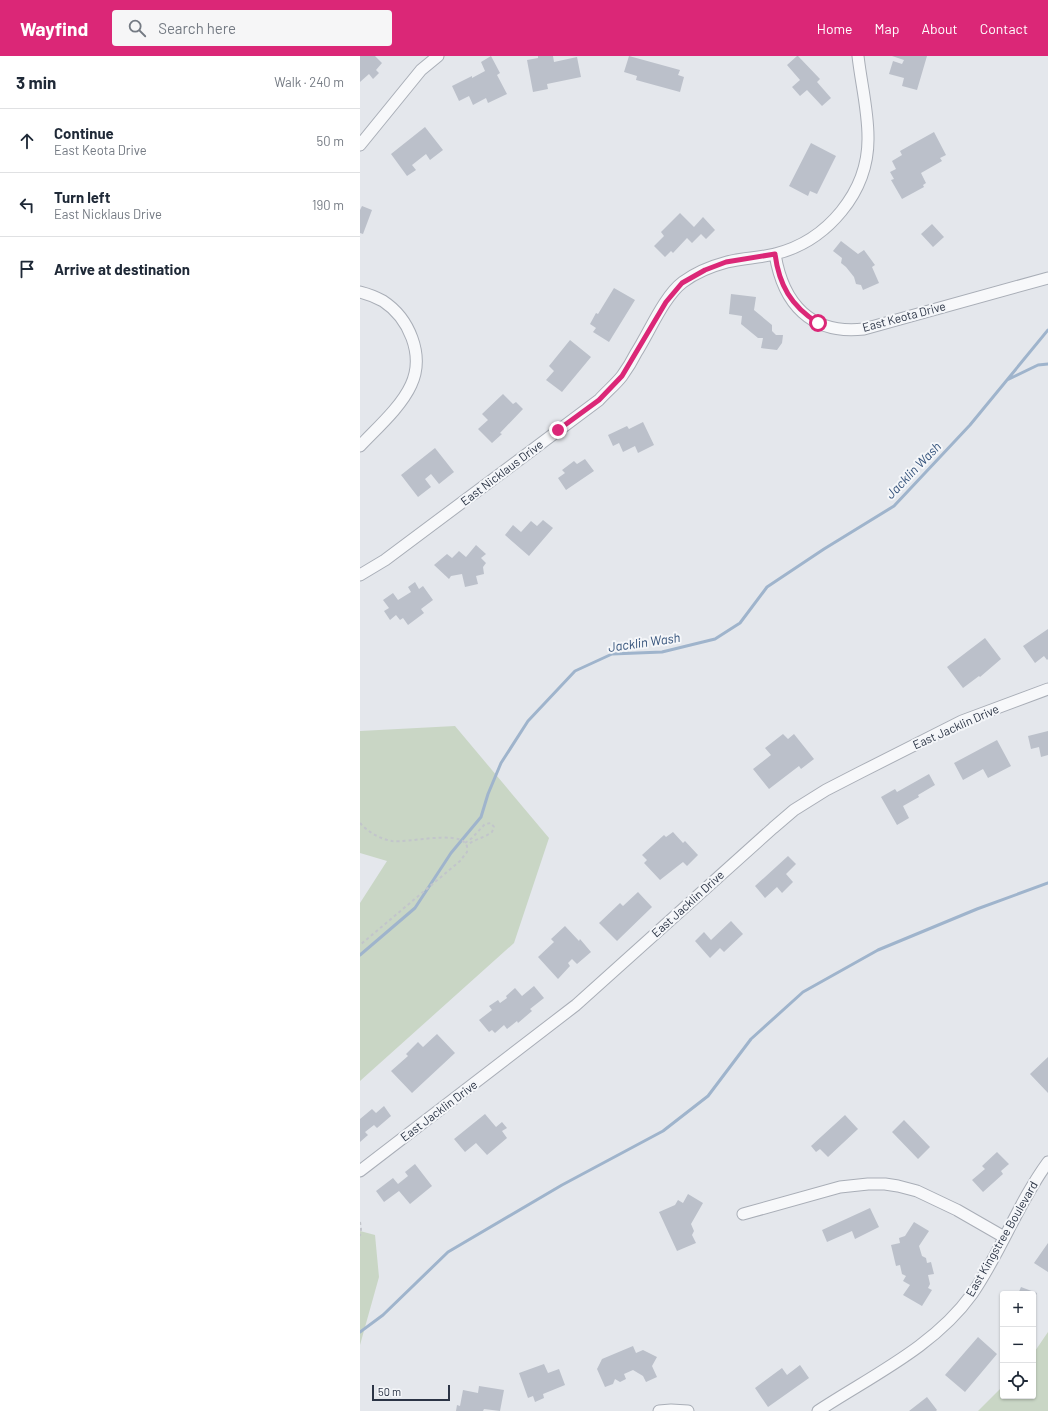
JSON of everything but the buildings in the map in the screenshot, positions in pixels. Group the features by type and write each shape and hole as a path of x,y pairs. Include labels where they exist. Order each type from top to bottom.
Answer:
{"street":[{"path":"360,145 421,70 438,56"},
{"name":"East Nicklaus Drive","path":"360,575 385,560 599,400 622,376 666,302 682,283 705,270 726,262 775,254 792,248 807,241 823,230 837,217 858,184 863,171 868,138 858,56"},
{"name":"East Keota Drive","path":"775,254 782,283 796,306 818,323 833,328 850,330 864,328 1048,278"},
{"path":"360,292 383,302 400,316 407,326 414,343 416,360 413,379 404,397 360,446"},
{"name":"East Jacklin Drive","path":"360,1171 576,1005 794,810 826,790 962,721 1048,689"},
{"name":"East Kingstree Boulevard","path":"818,1411 911,1352 936,1332 956,1313 972,1294 982,1278 1026,1197 1048,1162"},
{"path":"743,1214 840,1187 885,1184 917,1191 957,1210 1004,1237"},
{"path":"659,1411 688,1411"}],"path":[{"path":"360,823 373,834 383,839 394,841 443,837 457,839 466,844"},
{"path":"491,823 494,827 488,836 473,840 466,844 485,824 491,823"},
{"path":"360,945 460,861 467,852 466,844"},
{"path":"360,1222 360,1236"}],"green space":[{"path":"455,726 549,838 514,943 360,1081 360,903 387,861 360,853 360,731"},
{"path":"360,1231 375,1235 379,1277 360,1345"},
{"path":"1048,1332 1048,1411 978,1411 1000,1389 1000,1399 1036,1399 1036,1350"}],"waterway":[{"name":"Jacklin Wash","path":"360,955 415,908 451,853 481,817 488,794 501,763 528,721 575,671 612,654 662,652 715,639 740,623 767,587 824,549 894,506 970,425 1048,330"},
{"path":"1007,380 1038,365 1048,364"},
{"path":"360,1332 383,1315 448,1252 562,1185 663,1131 708,1096 751,1039 803,992 878,950 977,909 1048,883"}],"route":[{"path":"558,430 599,400 622,376 666,302 682,283 705,270 726,262 775,254 782,283 790,298 796,306 818,323"}]}
